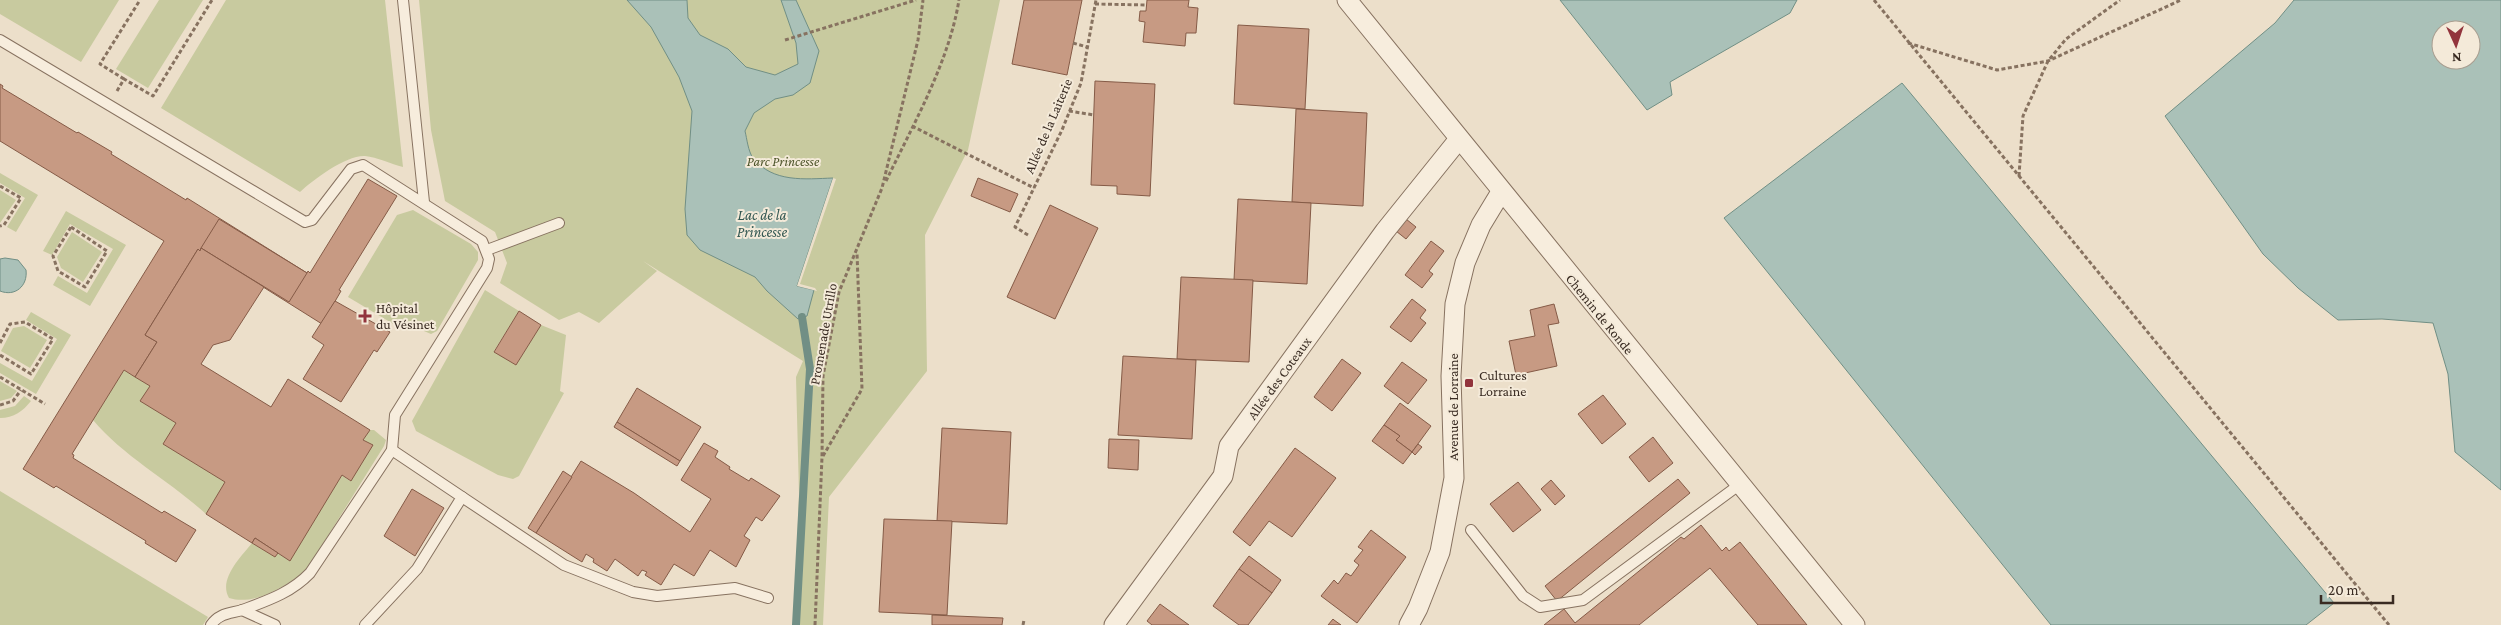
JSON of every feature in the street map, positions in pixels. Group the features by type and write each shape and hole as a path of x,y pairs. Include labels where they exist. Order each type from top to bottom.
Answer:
{"street":[{"name":"Chemin de Ronde","path":"1348,0 1501,192 1855,625"},
{"name":"Allée des Coteaux","path":"1114,625 1223,476 1229,446 1385,231 1459,139"},
{"name":"Avenue de Lorraine","path":"1409,625 1418,608 1440,552 1454,478 1451,386 1455,304 1465,262 1481,225 1501,192"}],"lane":[{"path":"403,0 424,202"},
{"path":"0,40 305,222 312,220 351,169 363,165 424,202 482,241 487,250 489,259 487,268 395,415 392,450 310,573 300,584 242,610 226,613 216,618 212,625"},
{"path":"487,250 559,223"},
{"path":"392,450 564,566 633,592 658,596 735,588 768,598"},
{"path":"1471,530 1523,596 1540,608 1562,605 1583,600 1739,485"},
{"path":"365,625 417,569 462,497"},
{"path":"242,610 275,625"}],"path":[{"path":"140,0 100,64 152,96 212,0"},
{"path":"785,40 916,0"},
{"name":"Promenade Utrillo","path":"815,625 822,457 823,376 839,292 882,188 918,40 923,0"},
{"path":"882,188 912,126 946,47 959,0"},
{"path":"1874,0 2389,625"},
{"path":"2019,177 2023,116 2048,60 2066,39 2120,0"},
{"path":"1908,43 1997,70 2048,60 2181,0"},
{"path":"1096,2 1147,5"},
{"name":"Allée de la Laiterie","path":"1028,235 1015,227 1080,83 1096,2"},
{"path":"1073,43 1087,47"},
{"path":"109,105 124,79"},
{"path":"1069,111 1094,115"},
{"path":"912,126 1034,188"},
{"path":"0,186 21,198 4,226 0,226"},
{"path":"71,227 107,251 85,287 58,271 53,256 71,227"},
{"path":"822,457 862,389 856,250"},
{"path":"0,343 10,324 25,322 53,338 31,374 0,355"},
{"path":"0,377 45,404"},
{"path":"0,405 13,401 21,390"}],"green space":[{"path":"0,0 119,0 81,62 0,14"},
{"path":"159,0 203,0 148,88 116,69"},
{"path":"226,0 385,0 403,167 370,157 357,157 330,169 300,192 161,108"},
{"name":"Parc Princesse","path":"419,0 1000,0 968,150 925,235 927,371 829,497 823,625 794,625 799,494 796,377 803,361 643,261 657,271 599,323 579,312 559,320 500,283 507,263 495,232 445,201 431,130"},
{"path":"0,173 38,195 16,232 7,227 25,198 0,183"},
{"path":"0,190 16,200 0,223"},
{"path":"413,210 471,244 478,252 478,260 437,331 431,334 405,323 395,325 348,297 397,215"},
{"path":"66,211 126,245 90,306 53,285 58,276 87,293 113,249 70,224 52,255 43,251"},
{"path":"72,232 102,252 83,282 61,268 57,257"},
{"path":"485,290 519,311 494,351 516,365 541,325 566,335 560,391 564,393 519,476 513,479 498,475 416,431 412,421"},
{"path":"31,312 71,335 36,394 0,373 0,363 32,381 57,339 26,320"},
{"path":"24,326 47,340 30,368 1,351 13,328"},
{"path":"124,370 150,386 141,401 176,423 163,444 225,482 206,514 119,446 93,420"},
{"path":"0,381 17,391 11,398 0,401"},
{"path":"24,396 31,401 25,408 14,415 0,418 0,410 15,406"},
{"path":"370,430 374,430 386,440 384,446 306,571 289,583 260,597 239,600 229,598 226,591 226,583 232,569 252,543 275,557 278,553 289,560 342,475 350,481 372,445 363,440"},
{"path":"0,491 208,617 203,625 0,625"}],"water":[{"name":"Lac de la Princesse","path":"627,0 687,0 688,18 700,35 728,49 746,67 775,75 798,64 796,43 781,0 796,0 819,51 810,83 793,95 775,99 754,113 745,131 751,155 761,166 770,172 790,178 833,178 797,286 814,290 807,316 798,319 767,291 755,277 700,250 687,235 685,209 692,111 679,77 651,27"},
{"path":"1560,0 1797,0 1790,13 1670,82 1672,95 1647,110"},
{"path":"2294,0 2501,0 2501,490 2455,452 2448,374 2433,323 2382,319 2338,320 2298,288 2263,254 2165,116 2275,23"},
{"path":"1902,83 2334,603 2306,625 2051,625 1724,218"},
{"path":"0,259 18,260 26,270 23,285 11,292 0,291"}],"pier":[{"path":"833,178 836,179 800,284 815,288 817,291 797,286"}],"building":[{"path":"1024,0 1082,0 1067,75 1012,64"},
{"path":"1147,0 1189,0 1188,7 1198,8 1196,33 1186,33 1185,46 1143,42 1145,22 1139,21 1140,11 1146,11"},
{"path":"1238,25 1309,29 1305,109 1234,104"},
{"path":"1095,81 1155,84 1150,196 1117,194 1117,186 1091,185"},
{"path":"0,84 3,86 2,88 112,152 111,154 186,200 187,198 307,273 308,271 310,273 368,179 397,196 339,290 341,291 322,324 201,248 200,251 198,249 145,335 157,342 135,377 124,370 72,454 74,455 73,458 162,513 164,511 196,530 176,562 145,543 146,541 56,486 54,488 23,469 164,241 0,141"},
{"path":"1296,109 1367,113 1363,206 1292,202"},
{"path":"978,178 1018,194 1010,212 971,196"},
{"path":"1238,199 1311,203 1307,284 1234,280"},
{"path":"1050,205 1098,228 1055,319 1007,297"},
{"path":"219,219 307,273 289,302 201,248"},
{"path":"1406,219 1416,227 1406,239 1396,231"},
{"path":"1431,241 1444,251 1429,271 1433,274 1422,288 1405,275"},
{"path":"201,248 264,287 230,340 213,345 201,364 271,407 288,379 370,430 363,440 373,445 351,481 342,475 290,561 255,538 252,543 206,514 225,482 163,444 176,423 140,401 150,386 135,377 157,342 145,335 198,249 200,251"},
{"path":"1181,277 1253,280 1249,362 1177,359"},
{"path":"1412,299 1426,310 1420,318 1426,323 1411,342 1390,327"},
{"path":"335,301 390,332 377,352 374,350 341,402 303,379 324,345 312,337"},
{"path":"1554,304 1559,323 1548,325 1557,366 1516,375 1509,341 1535,336 1530,310"},
{"path":"519,311 541,325 516,365 494,352"},
{"path":"1123,356 1196,360 1192,439 1118,435"},
{"path":"1342,359 1361,373 1332,411 1314,397"},
{"path":"1402,362 1427,380 1408,404 1384,386"},
{"path":"637,388 701,427 680,461 617,422"},
{"path":"1603,395 1626,424 1602,444 1578,414"},
{"path":"1400,403 1431,426 1412,452 1396,440 1400,436 1384,425"},
{"path":"617,422 680,461 677,466 614,427"},
{"path":"1384,425 1400,436 1396,440 1412,452 1403,464 1372,441"},
{"path":"942,428 1011,432 1007,524 937,521"},
{"path":"1653,437 1673,463 1649,482 1629,457"},
{"path":"1109,439 1139,440 1138,470 1108,468"},
{"path":"704,443 718,451 715,457 730,467 729,469 749,481 751,478 780,496 762,521 756,517 744,536 750,540 736,567 710,550 694,576 674,564 661,585 645,575 647,572 642,570 638,576 615,559 607,571 593,562 594,559 586,554 582,562 536,533 581,461 634,493 690,532 711,499 681,480"},
{"path":"1418,444 1422,447 1415,455 1412,452"},
{"path":"1295,448 1336,478 1292,537 1269,521 1250,546 1233,532"},
{"path":"563,471 572,477 536,533 528,528"},
{"path":"1678,479 1690,493 1557,601 1545,586"},
{"path":"1551,480 1565,496 1555,505 1541,489"},
{"path":"1518,482 1541,510 1513,532 1490,504"},
{"path":"412,489 444,508 415,556 384,536"},
{"path":"884,519 952,521 947,615 879,612"},
{"path":"1701,525 1722,551 1726,547 1729,551 1740,542 1807,625 1758,625 1710,568 1639,625 1544,625 1564,609 1575,623 1681,537 1684,539"},
{"path":"1371,530 1406,557 1357,623 1321,596 1334,580 1338,584 1346,573 1351,576 1359,565 1354,561 1363,550 1358,547"},
{"path":"255,538 278,553 275,557 252,543"},
{"path":"1249,556 1281,580 1272,593 1239,569"},
{"path":"1239,569 1272,593 1248,625 1239,625 1213,606"},
{"path":"1160,604 1189,625 1152,625 1147,621"},
{"path":"932,615 1003,618 1002,625 932,625"},
{"path":"1334,620 1341,625 1328,625"}],"waterway":[{"path":"796,625 810,369 802,317"}],"place":[{"name":"Hôpital du Vésinet","path":"365,316"},
{"name":"Cultures Lorraine","path":"1469,383"}]}
